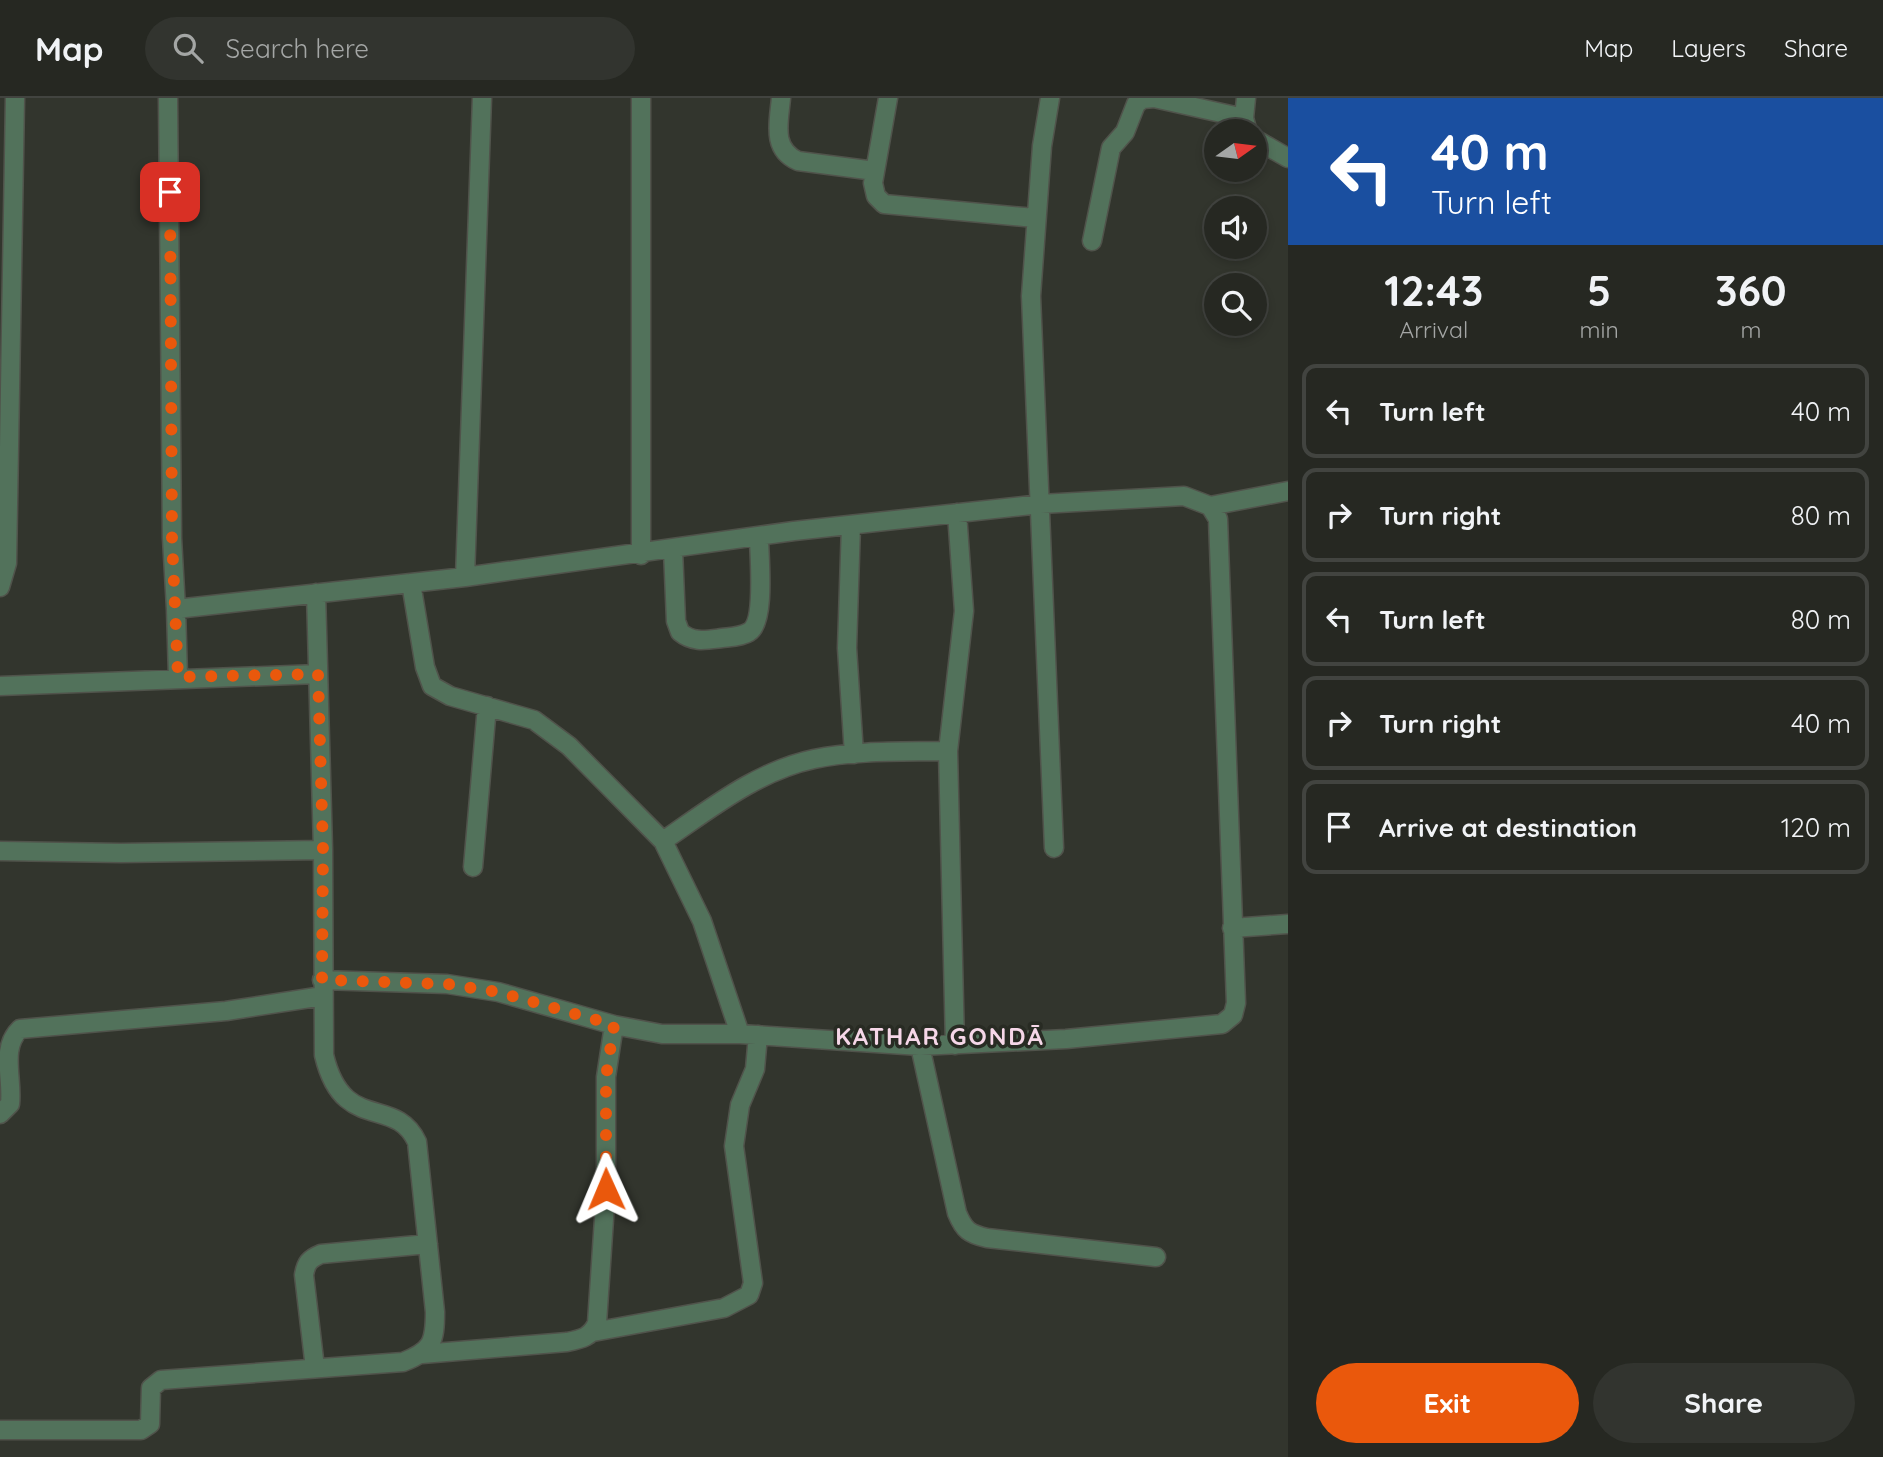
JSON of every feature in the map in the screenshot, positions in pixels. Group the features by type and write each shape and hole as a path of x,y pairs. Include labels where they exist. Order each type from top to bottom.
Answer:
{"street":[{"path":"0,587 7,563 15,98"},
{"path":"168,98 172,538 178,677"},
{"path":"465,577 482,98"},
{"path":"641,98 641,555"},
{"path":"781,98 778,133 781,149 788,156 798,161 876,171"},
{"path":"888,98 876,171 876,197 884,204 1035,218"},
{"path":"1050,98 1035,218 1031,296 1055,848"},
{"path":"1093,241 1111,148 1125,132 1136,104 1143,99 1154,98 1226,119"},
{"path":"1246,98 1246,119"},
{"path":"1267,146 1288,158"},
{"path":"176,609 641,555 851,524 1041,504 1184,496 1210,506 1288,491"},
{"path":"0,1114 10,1104 7,1049 11,1036 20,1029 226,1012 322,988 447,984 498,992 614,1025 662,1034 749,1034 920,1046 1066,1039 1222,1024 1233,1015 1236,1003 1221,537 1217,519 1210,506"},
{"path":"956,1045 948,751 964,611 957,513"},
{"path":"851,524 847,648 855,754"},
{"path":"673,550 676,621 680,632 697,641 736,636 749,632 756,626 759,612 758,537"},
{"path":"0,1430 141,1430 150,1424 151,1388 161,1380 404,1362 422,1354 567,1342 583,1339 593,1332 724,1308 750,1295 753,1283 734,1146 740,1105 755,1069 749,1034 702,920 663,841 569,746 534,720 450,696 432,685 425,667 411,583"},
{"path":"316,593 323,850 324,1055 330,1080 340,1096 357,1107 402,1122 411,1129 417,1142 435,1337 422,1354"},
{"path":"0,686 178,677 318,674"},
{"path":"473,867 487,706"},
{"path":"663,841 728,796 769,774 813,759 855,754 948,751"},
{"path":"0,851 121,853 323,850"},
{"path":"1232,928 1288,924"},
{"path":"593,1332 597,1322 606,1189 606,1077 614,1025"},
{"path":"920,1046 957,1213 964,1229 972,1235 987,1238 1156,1257"},
{"path":"315,1368 304,1275 305,1265 310,1258 321,1254 428,1244"}],"district":[{"name":"KATHAR GONDĀ","path":"940,1036"}],"route":[{"path":"170,192 172,538 178,677 318,674 323,850 322,980 447,984 498,992 614,1025 606,1077 606,1189"}]}
